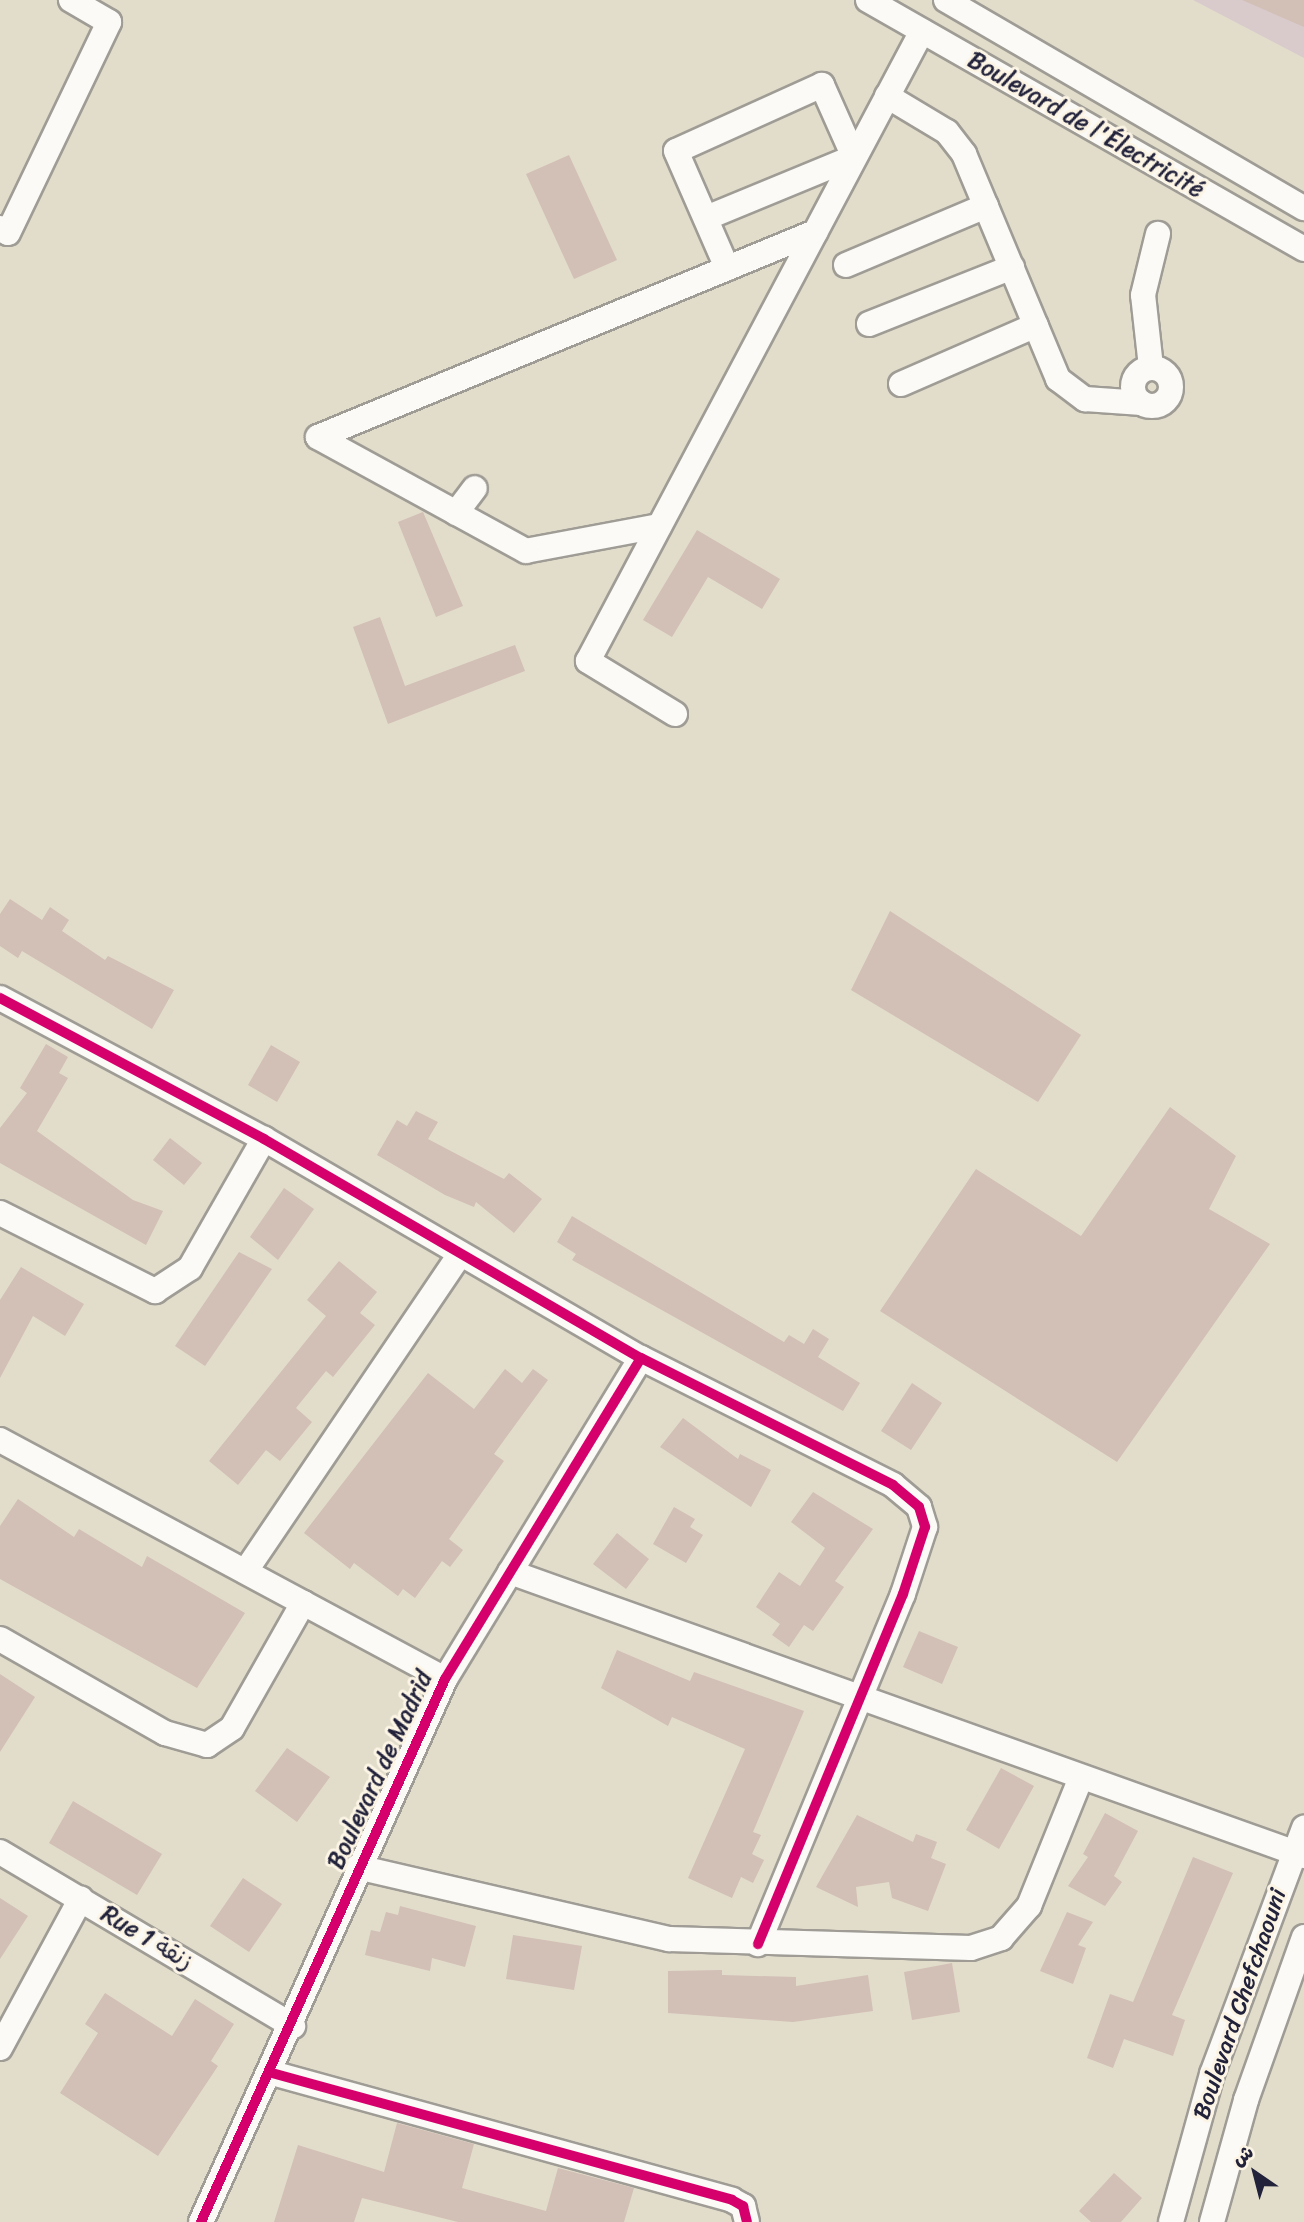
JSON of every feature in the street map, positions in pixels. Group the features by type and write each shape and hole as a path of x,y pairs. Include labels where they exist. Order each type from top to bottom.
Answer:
{"street":[{"path":"0,228 8,233 109,22 71,0"},
{"name":"Boulevard de l'Électricité","path":"868,0 1304,249"},
{"name":"Boulevard de l'Électricité","path":"946,0 1304,208"},
{"path":"675,714 587,661 922,31"},
{"path":"727,268 676,151 822,85 854,157"},
{"path":"887,96 947,132 986,206 1058,379 1074,395 1159,405 1171,392 1168,376 1151,367 1143,295 1158,234"},
{"path":"706,218 854,157"},
{"path":"846,265 986,206"},
{"path":"659,526 526,551 318,437 815,232"},
{"path":"869,324 1012,267"},
{"path":"901,384 1036,325"},
{"path":"456,513 475,488"},
{"path":"0,998 264,1139 458,1256 641,1358 893,1485 919,1507 923,1541 862,1698 758,1944"},
{"path":"0,1213 131,1284 155,1291 190,1268 264,1139"},
{"path":"247,1569 458,1256"},
{"name":"Boulevard de Madrid","path":"201,2222 272,2073 356,1867 444,1679 641,1358"},
{"path":"0,1440 247,1569 303,1603 444,1679"},
{"path":"510,1572 862,1698 1080,1780 1298,1855"},
{"path":"0,1639 165,1733 207,1745 232,1728 303,1603"},
{"path":"356,1867 626,1931 758,1944 971,1948 1001,1938 1034,1897 1080,1780"},
{"name":"Boulevard Chefchaouni","path":"1171,2222 1212,2074 1298,1855 1304,1828"},
{"name":"Rue 1 زنقة","path":"0,1852 293,2026"},
{"path":"0,2048 81,1898"},
{"name":"Boulevard Chefchaouni","path":"1212,2222 1246,2100 1304,1937"},
{"path":"272,2073 719,2196 743,2206 747,2222"}],"shaded area":[{"path":"1193,0 1304,0 1304,58"}],"building":[{"path":"1242,0 1304,0 1304,27"},
{"path":"569,155 617,260 574,279 526,174"},
{"path":"423,512 463,606 436,617 398,522"},
{"path":"697,530 780,579 762,609 708,577 672,637 643,620"},
{"path":"380,617 405,686 515,645 525,671 388,724 353,627"},
{"path":"10,899 42,920 50,907 69,920 62,931 105,960 108,956 174,990 152,1029 22,951 18,958 0,946 0,914"},
{"path":"890,911 1081,1035 1038,1102 851,990"},
{"path":"46,1044 68,1057 59,1073 68,1078 37,1131 133,1200 163,1211 146,1245 0,1163 0,1128 27,1093 20,1088"},
{"path":"271,1045 300,1062 277,1102 248,1085"},
{"path":"1170,1107 1236,1156 1209,1209 1270,1244 1117,1462 880,1311 976,1169 1081,1236"},
{"path":"416,1111 438,1122 428,1139 504,1179 509,1173 542,1199 514,1233 476,1202 474,1207 445,1195 377,1155 397,1120 407,1126"},
{"path":"170,1138 202,1163 184,1185 153,1160"},
{"path":"284,1188 314,1209 278,1260 250,1237"},
{"path":"572,1216 784,1342 789,1335 804,1344 813,1329 829,1339 818,1357 860,1383 843,1411 572,1260 576,1254 557,1242"},
{"path":"239,1252 272,1269 205,1366 175,1346"},
{"path":"339,1261 377,1292 360,1313 375,1325 333,1377 326,1371 296,1408 312,1422 280,1461 266,1450 238,1485 209,1461 326,1316 307,1300"},
{"path":"21,1267 84,1304 65,1336 33,1316 0,1378 0,1300"},
{"path":"505,1369 522,1383 533,1369 548,1380 494,1454 504,1461 449,1539 463,1550 450,1567 442,1561 415,1598 403,1589 398,1596 354,1563 350,1569 304,1533 428,1373 474,1409"},
{"path":"912,1383 942,1403 911,1450 881,1431"},
{"path":"683,1418 738,1459 740,1454 771,1470 751,1507 660,1447"},
{"path":"813,1492 873,1529 835,1581 844,1587 813,1631 804,1625 789,1647 772,1635 780,1624 756,1607 779,1572 800,1586 825,1548 791,1522"},
{"path":"18,1499 74,1537 79,1529 142,1567 147,1556 245,1613 197,1688 0,1579 0,1526"},
{"path":"674,1507 695,1519 690,1527 703,1535 686,1563 653,1544"},
{"path":"617,1533 649,1559 626,1589 593,1564"},
{"path":"919,1631 958,1647 942,1684 903,1667"},
{"path":"617,1650 690,1681 694,1672 804,1711 753,1832 761,1835 752,1854 764,1860 753,1883 741,1877 732,1898 688,1878 745,1749 672,1717 668,1726 601,1688"},
{"path":"0,1674 35,1697 0,1752"},
{"path":"287,1748 330,1777 297,1822 255,1791"},
{"path":"1001,1768 1034,1786 999,1849 966,1830"},
{"path":"73,1801 162,1854 137,1895 49,1843"},
{"path":"1105,1813 1138,1831 1114,1876 1122,1882 1105,1906 1068,1886 1088,1857 1083,1854"},
{"path":"857,1815 913,1842 916,1834 937,1842 931,1858 946,1864 928,1911 892,1898 889,1882 856,1887 858,1907 816,1887"},
{"path":"1193,1857 1233,1873 1172,2015 1185,2020 1173,2056 1124,2039 1113,2068 1087,2058 1110,1994 1133,2002"},
{"path":"243,1878 282,1904 249,1952 210,1926"},
{"path":"0,1898 28,1916 0,1959"},
{"path":"400,1906 476,1926 465,1967 432,1958 430,1971 365,1955 371,1930 380,1932 386,1912 398,1915"},
{"path":"1067,1912 1093,1922 1078,1945 1086,1948 1073,1984 1040,1971"},
{"path":"513,1935 582,1946 574,1990 506,1979"},
{"path":"952,1963 960,2012 912,2020 904,1972"},
{"path":"722,1970 722,1975 796,1977 796,1986 868,1975 873,2011 793,2022 668,2013 668,1971"},
{"path":"105,1993 172,2036 195,1999 234,2024 211,2061 218,2066 158,2156 60,2093 98,2033 85,2024"},
{"path":"397,2123 474,2144 462,2188 546,2211 558,2168 634,2188 624,2222 458,2222 362,2198 354,2222 274,2222 298,2145 384,2172"},
{"path":"1114,2173 1142,2198 1121,2222 1091,2222 1079,2211"}],"cycle path":[{"path":"0,998 264,1139 641,1358 893,1485 919,1507 925,1527 903,1594 758,1944"},
{"path":"201,2222 445,1679 641,1358"},
{"path":"272,2073 732,2200 743,2206 747,2222"}]}
